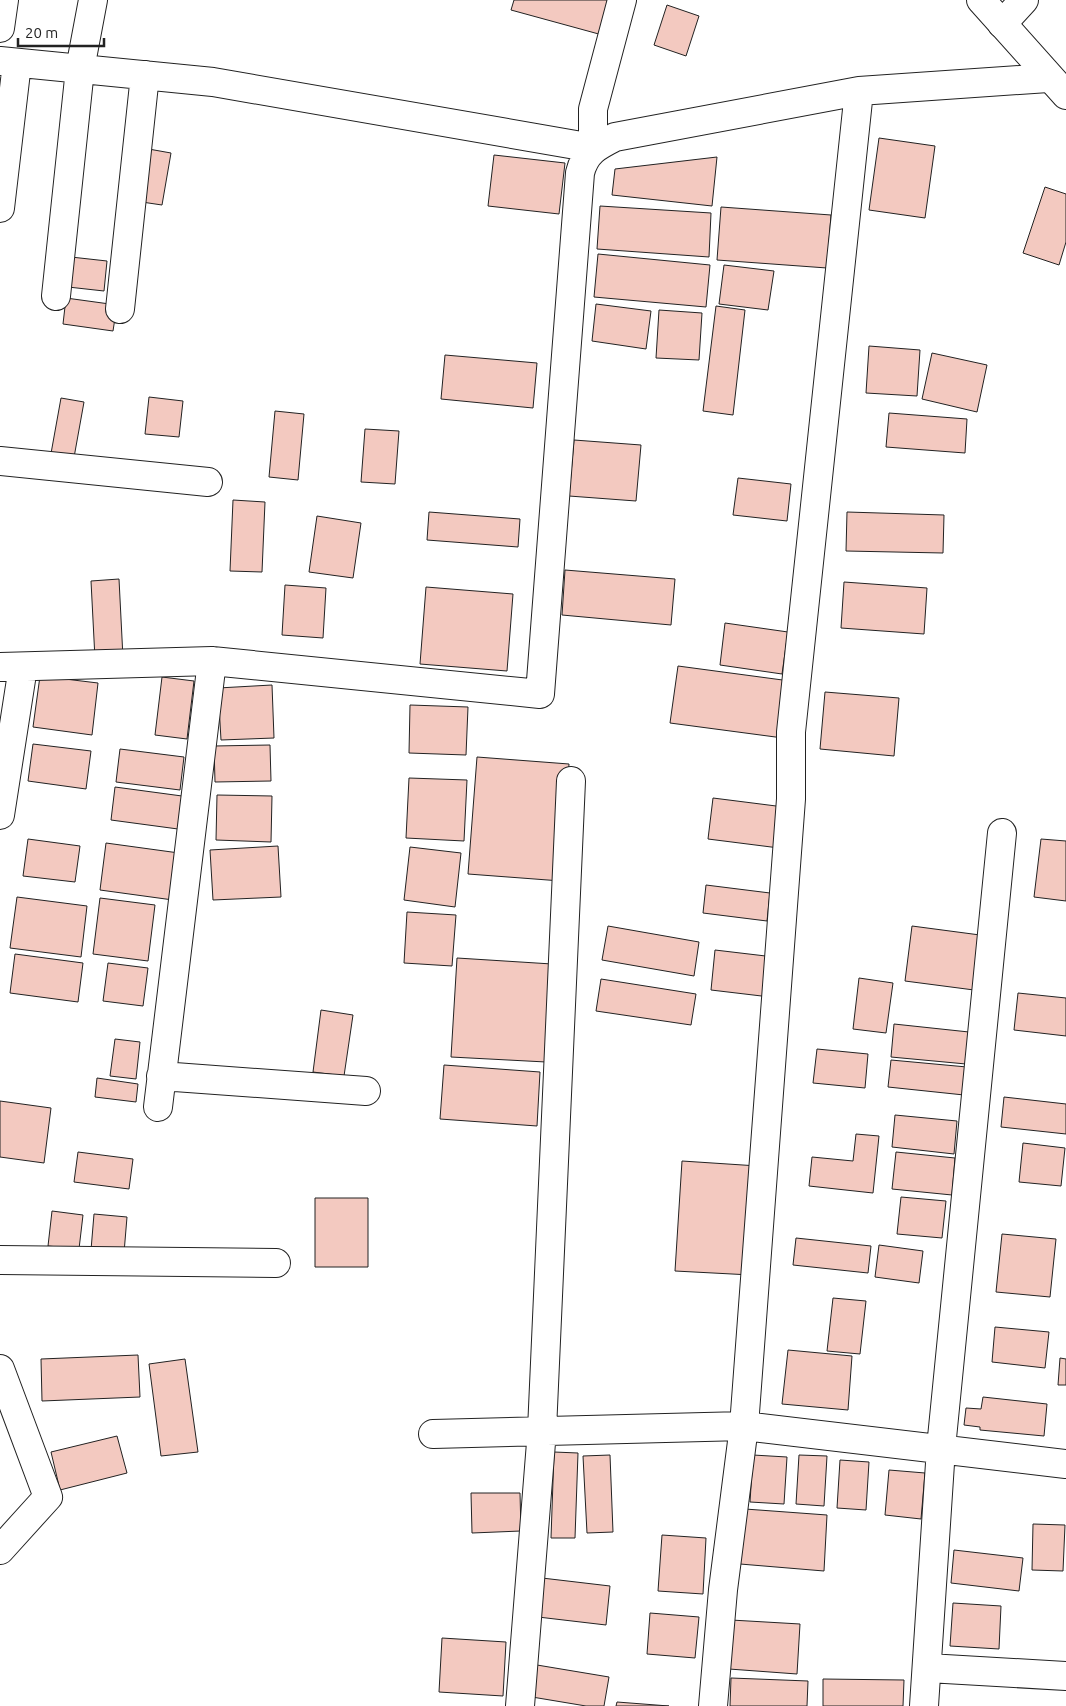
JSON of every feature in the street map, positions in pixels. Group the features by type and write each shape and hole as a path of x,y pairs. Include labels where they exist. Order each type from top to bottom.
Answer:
{"street":[{"path":"0,28 4,0"},
{"path":"56,296 80,69 93,0"},
{"path":"593,148 593,109 622,0"},
{"path":"981,0 1057,87"},
{"path":"1002,24 1022,1"},
{"path":"0,208 9,62 213,82 593,148"},
{"path":"120,308 145,75"},
{"path":"0,815 12,667 212,661 540,694 580,173 583,162 593,148 615,137 859,91 1057,87"},
{"path":"713,1706 723,1590 744,1426 791,799 790,732 859,91"},
{"path":"0,462 208,482"},
{"path":"158,1107 212,661"},
{"path":"520,1706 542,1430 571,781"},
{"path":"924,1706 941,1448 1002,833"},
{"path":"162,1076 366,1091"},
{"path":"0,1260 276,1262"},
{"path":"0,1369 48,1498 0,1550"},
{"path":"434,1434 744,1426 1066,1464"},
{"path":"928,1668 1066,1676"}],"building":[{"path":"514,0 615,0 606,36 511,10"},
{"path":"667,5 699,16 686,56 654,45"},
{"path":"879,138 935,146 925,218 869,210"},
{"path":"143,148 171,153 162,205 135,201"},
{"path":"494,155 565,163 559,214 488,206"},
{"path":"717,157 712,206 612,195 615,169"},
{"path":"1045,187 1066,194 1066,242 1059,265 1023,253"},
{"path":"600,206 711,213 709,257 597,249"},
{"path":"721,207 831,215 827,268 717,260"},
{"path":"598,254 710,265 706,307 594,297"},
{"path":"71,257 107,261 104,291 68,287"},
{"path":"724,265 774,271 768,310 719,304"},
{"path":"66,298 117,305 113,331 63,324"},
{"path":"596,304 651,311 646,349 592,341"},
{"path":"716,306 745,310 733,415 703,411"},
{"path":"659,310 702,313 699,360 656,358"},
{"path":"869,346 920,350 917,396 866,393"},
{"path":"932,353 987,365 977,412 922,399"},
{"path":"445,355 537,363 533,408 441,399"},
{"path":"149,397 183,401 179,437 145,434"},
{"path":"61,398 84,402 73,463 50,459"},
{"path":"275,411 304,414 298,480 269,477"},
{"path":"889,413 967,419 965,453 886,447"},
{"path":"365,429 399,431 395,484 361,482"},
{"path":"574,440 641,445 636,501 569,496"},
{"path":"738,478 791,484 787,521 733,515"},
{"path":"233,500 265,502 262,572 230,571"},
{"path":"429,512 520,519 518,547 427,540"},
{"path":"847,512 944,515 943,553 846,551"},
{"path":"317,516 361,523 353,578 309,572"},
{"path":"565,570 675,579 671,625 562,615"},
{"path":"119,579 123,658 95,659 91,581"},
{"path":"844,582 927,588 924,634 841,628"},
{"path":"285,585 326,588 323,638 282,635"},
{"path":"426,587 513,594 507,671 420,664"},
{"path":"725,623 788,632 782,674 720,665"},
{"path":"678,666 790,681 783,738 670,723"},
{"path":"40,676 98,683 92,735 33,727"},
{"path":"162,677 194,681 187,739 155,735"},
{"path":"272,685 274,738 221,740 218,688"},
{"path":"825,692 899,698 894,756 820,749"},
{"path":"410,705 468,707 466,755 409,753"},
{"path":"33,744 91,751 86,789 28,781"},
{"path":"270,745 271,781 215,782 214,746"},
{"path":"120,749 184,757 180,790 116,782"},
{"path":"477,757 569,764 561,881 468,874"},
{"path":"409,778 467,780 464,841 406,838"},
{"path":"115,787 182,796 178,829 111,820"},
{"path":"217,795 272,796 271,842 216,840"},
{"path":"713,798 784,807 779,848 708,839"},
{"path":"28,839 80,846 75,882 23,876"},
{"path":"1041,839 1066,841 1066,901 1034,897"},
{"path":"106,843 179,853 173,900 100,890"},
{"path":"278,846 281,897 213,900 210,850"},
{"path":"410,847 461,853 455,907 404,900"},
{"path":"706,885 770,893 767,921 703,913"},
{"path":"17,897 87,906 81,957 10,948"},
{"path":"100,898 155,905 148,961 93,954"},
{"path":"407,912 456,915 452,966 404,963"},
{"path":"608,926 699,942 694,976 602,960"},
{"path":"912,926 980,935 974,990 905,981"},
{"path":"715,950 774,957 770,997 711,990"},
{"path":"15,954 83,963 78,1002 10,993"},
{"path":"457,958 552,964 546,1062 451,1057"},
{"path":"108,963 148,968 143,1006 103,1001"},
{"path":"859,978 893,983 886,1033 853,1029"},
{"path":"601,979 696,994 691,1025 596,1011"},
{"path":"1018,993 1066,998 1066,1036 1014,1030"},
{"path":"321,1010 353,1015 344,1076 313,1072"},
{"path":"894,1024 969,1032 966,1064 891,1057"},
{"path":"115,1039 140,1042 136,1079 110,1076"},
{"path":"817,1049 868,1054 865,1088 813,1083"},
{"path":"891,1060 967,1067 964,1095 888,1087"},
{"path":"444,1065 540,1072 537,1126 440,1119"},
{"path":"97,1078 138,1084 136,1102 95,1097"},
{"path":"1004,1097 1066,1104 1066,1134 1001,1127"},
{"path":"0,1101 51,1108 44,1163 0,1157"},
{"path":"895,1115 957,1121 954,1154 892,1147"},
{"path":"856,1134 879,1136 873,1193 809,1186 812,1157 853,1161"},
{"path":"1023,1143 1065,1148 1061,1186 1019,1182"},
{"path":"78,1152 133,1159 129,1189 74,1182"},
{"path":"896,1152 955,1158 952,1195 892,1189"},
{"path":"682,1161 758,1166 751,1275 675,1271"},
{"path":"901,1197 946,1201 942,1238 897,1234"},
{"path":"315,1198 368,1198 368,1267 315,1267"},
{"path":"52,1211 83,1215 79,1249 48,1246"},
{"path":"94,1214 127,1217 124,1253 91,1250"},
{"path":"1002,1234 1056,1239 1050,1297 996,1292"},
{"path":"796,1238 871,1246 868,1273 793,1265"},
{"path":"879,1245 923,1251 919,1283 875,1277"},
{"path":"833,1298 866,1301 860,1354 827,1351"},
{"path":"995,1327 1049,1332 1045,1368 992,1362"},
{"path":"788,1350 852,1356 848,1410 782,1404"},
{"path":"138,1355 140,1397 42,1401 41,1359"},
{"path":"1060,1358 1066,1359 1066,1385 1058,1385"},
{"path":"185,1359 198,1452 161,1456 149,1364"},
{"path":"983,1397 1047,1404 1044,1436 980,1430 980,1427 964,1425 966,1408 981,1409"},
{"path":"117,1436 127,1473 60,1490 51,1452"},
{"path":"554,1452 578,1453 575,1538 551,1538"},
{"path":"610,1455 613,1532 587,1533 583,1456"},
{"path":"753,1455 787,1457 784,1504 750,1502"},
{"path":"799,1455 827,1456 824,1506 796,1504"},
{"path":"840,1460 869,1462 866,1510 837,1508"},
{"path":"889,1470 925,1473 921,1519 885,1515"},
{"path":"471,1493 520,1493 521,1531 472,1533"},
{"path":"745,1509 827,1515 824,1571 740,1564"},
{"path":"1033,1524 1065,1525 1063,1571 1032,1570"},
{"path":"662,1535 706,1538 703,1594 658,1591"},
{"path":"954,1550 1023,1558 1019,1591 951,1583"},
{"path":"542,1578 610,1586 606,1625 538,1617"},
{"path":"953,1603 1001,1606 999,1649 950,1646"},
{"path":"650,1613 699,1617 695,1658 647,1654"},
{"path":"731,1620 800,1624 797,1674 729,1669"},
{"path":"442,1638 506,1642 503,1696 439,1692"},
{"path":"531,1664 609,1677 604,1706 586,1706 526,1696"},
{"path":"731,1678 808,1681 807,1706 730,1706"},
{"path":"823,1679 904,1680 903,1706 823,1706"},
{"path":"617,1702 669,1706 616,1706"}]}
